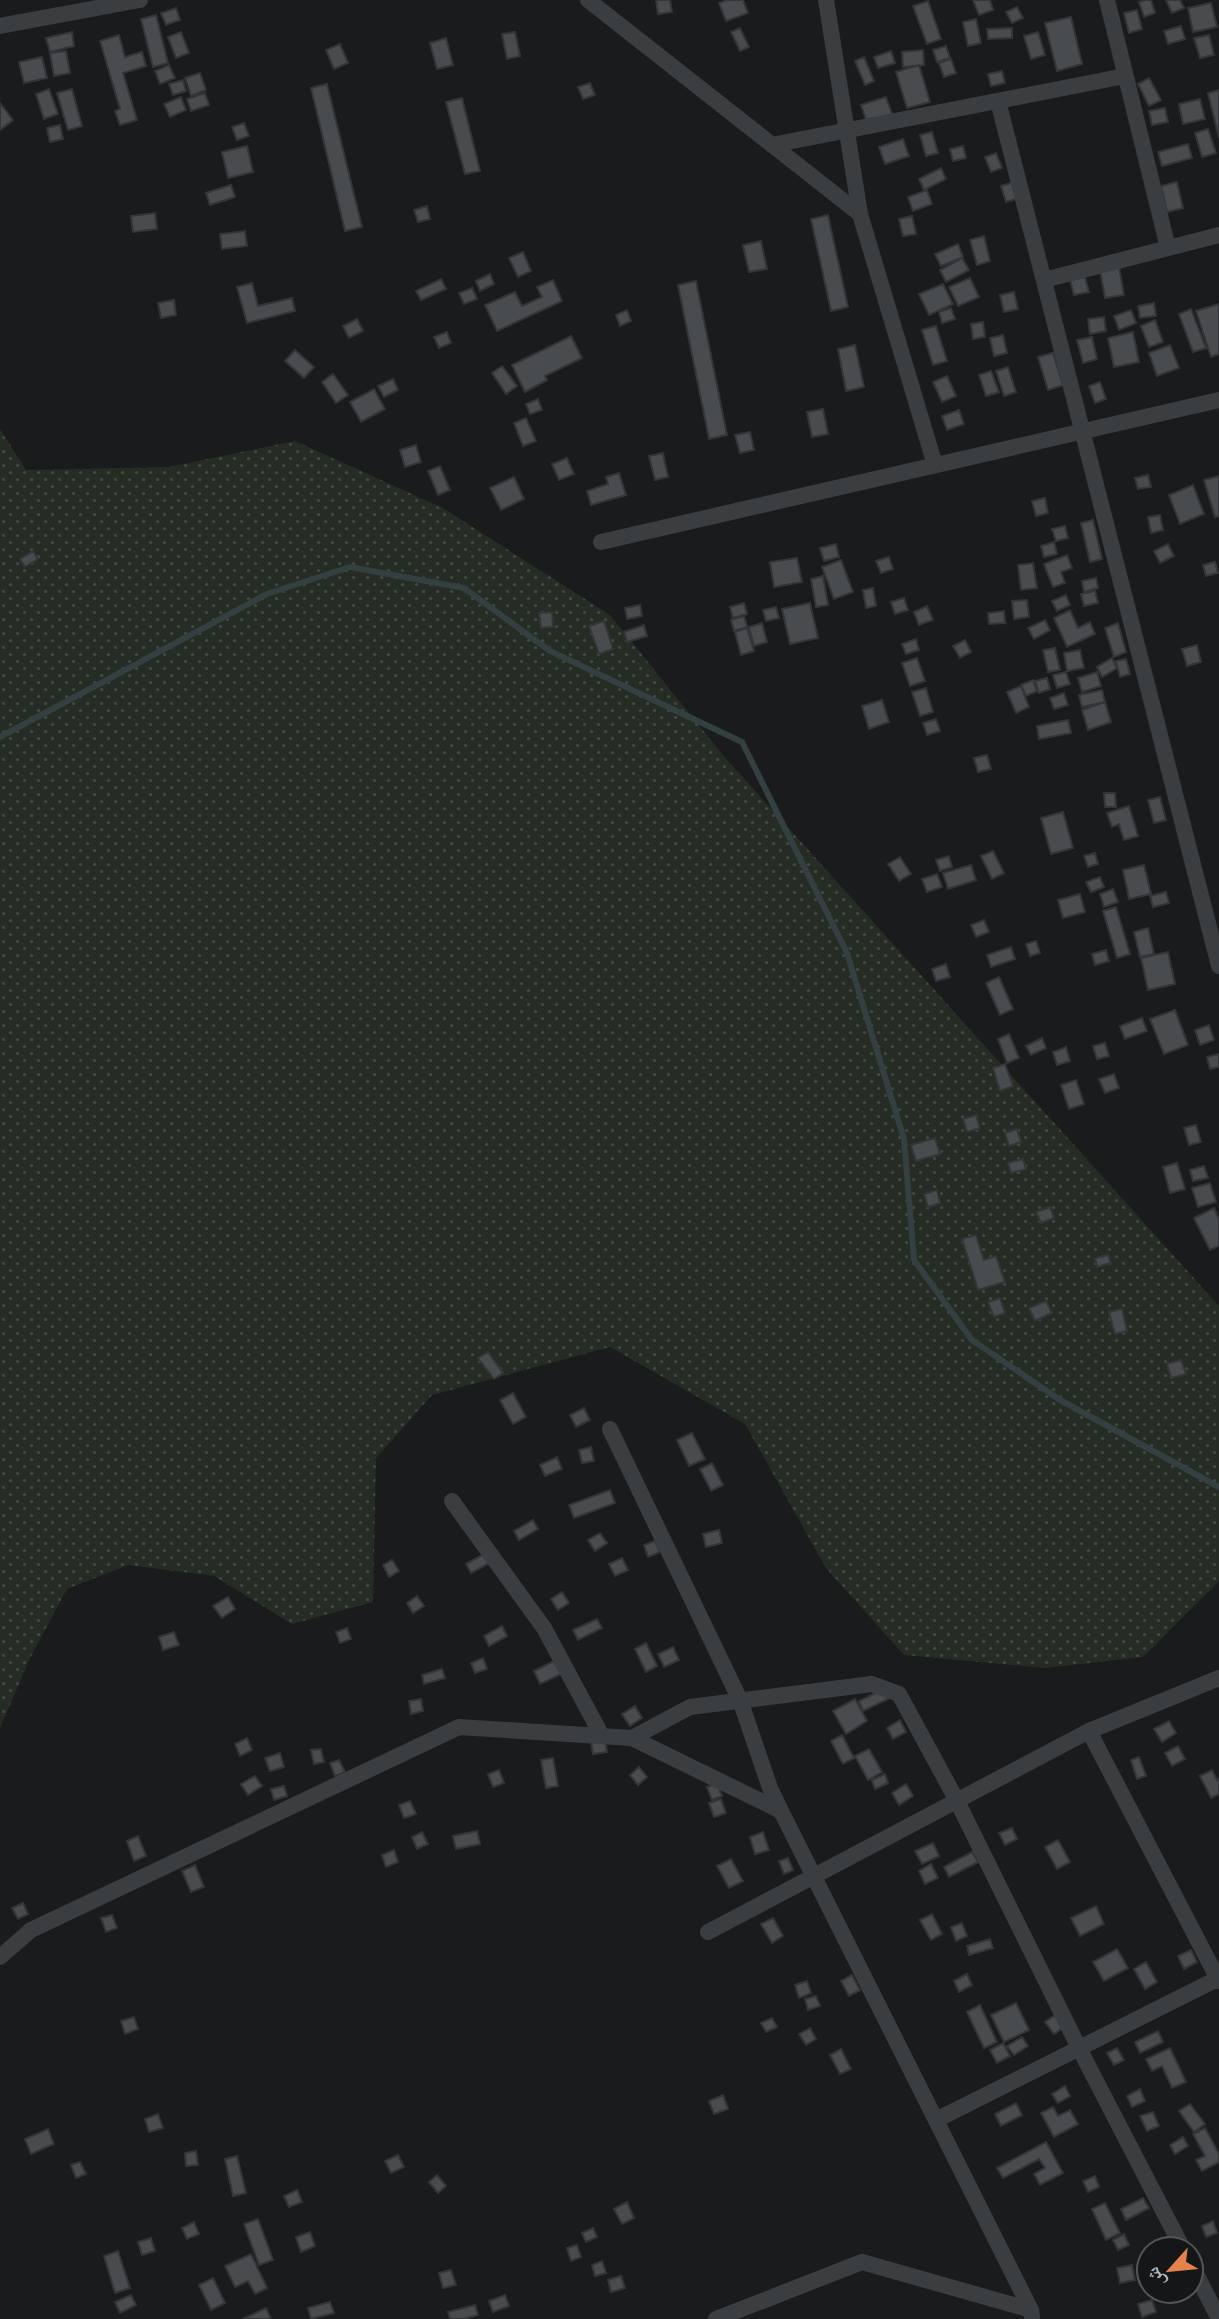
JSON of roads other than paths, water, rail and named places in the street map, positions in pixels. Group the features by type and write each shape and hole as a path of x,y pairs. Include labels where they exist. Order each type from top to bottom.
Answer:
{"street":[{"path":"0,26 74,7 140,0"},
{"path":"588,0 860,214"},
{"path":"826,0 860,214 935,465"},
{"path":"1107,0 1168,248"},
{"path":"772,145 1125,76"},
{"path":"998,101 1219,966"},
{"path":"1044,280 1219,235"},
{"path":"601,542 1219,400"},
{"path":"610,1429 740,1700 770,1788 1032,2314"},
{"path":"452,1501 544,1628 602,1736"},
{"path":"708,1932 1088,1731 1219,1678"},
{"path":"632,1738 690,1707 872,1684 900,1694 956,1799 1079,2049 1176,2235"},
{"path":"0,1957 31,1930 459,1727 632,1738 781,1811"},
{"path":"936,2120 1219,1979 1088,1731"},
{"path":"716,2319 862,2262 1032,2314"},
{"path":"1205,2291 1216,2313"}],"waterway":[{"path":"0,737 267,594 350,567 464,588 550,651 742,742 847,953 904,1139 914,1260 972,1340 1060,1400 1219,1487"}]}
